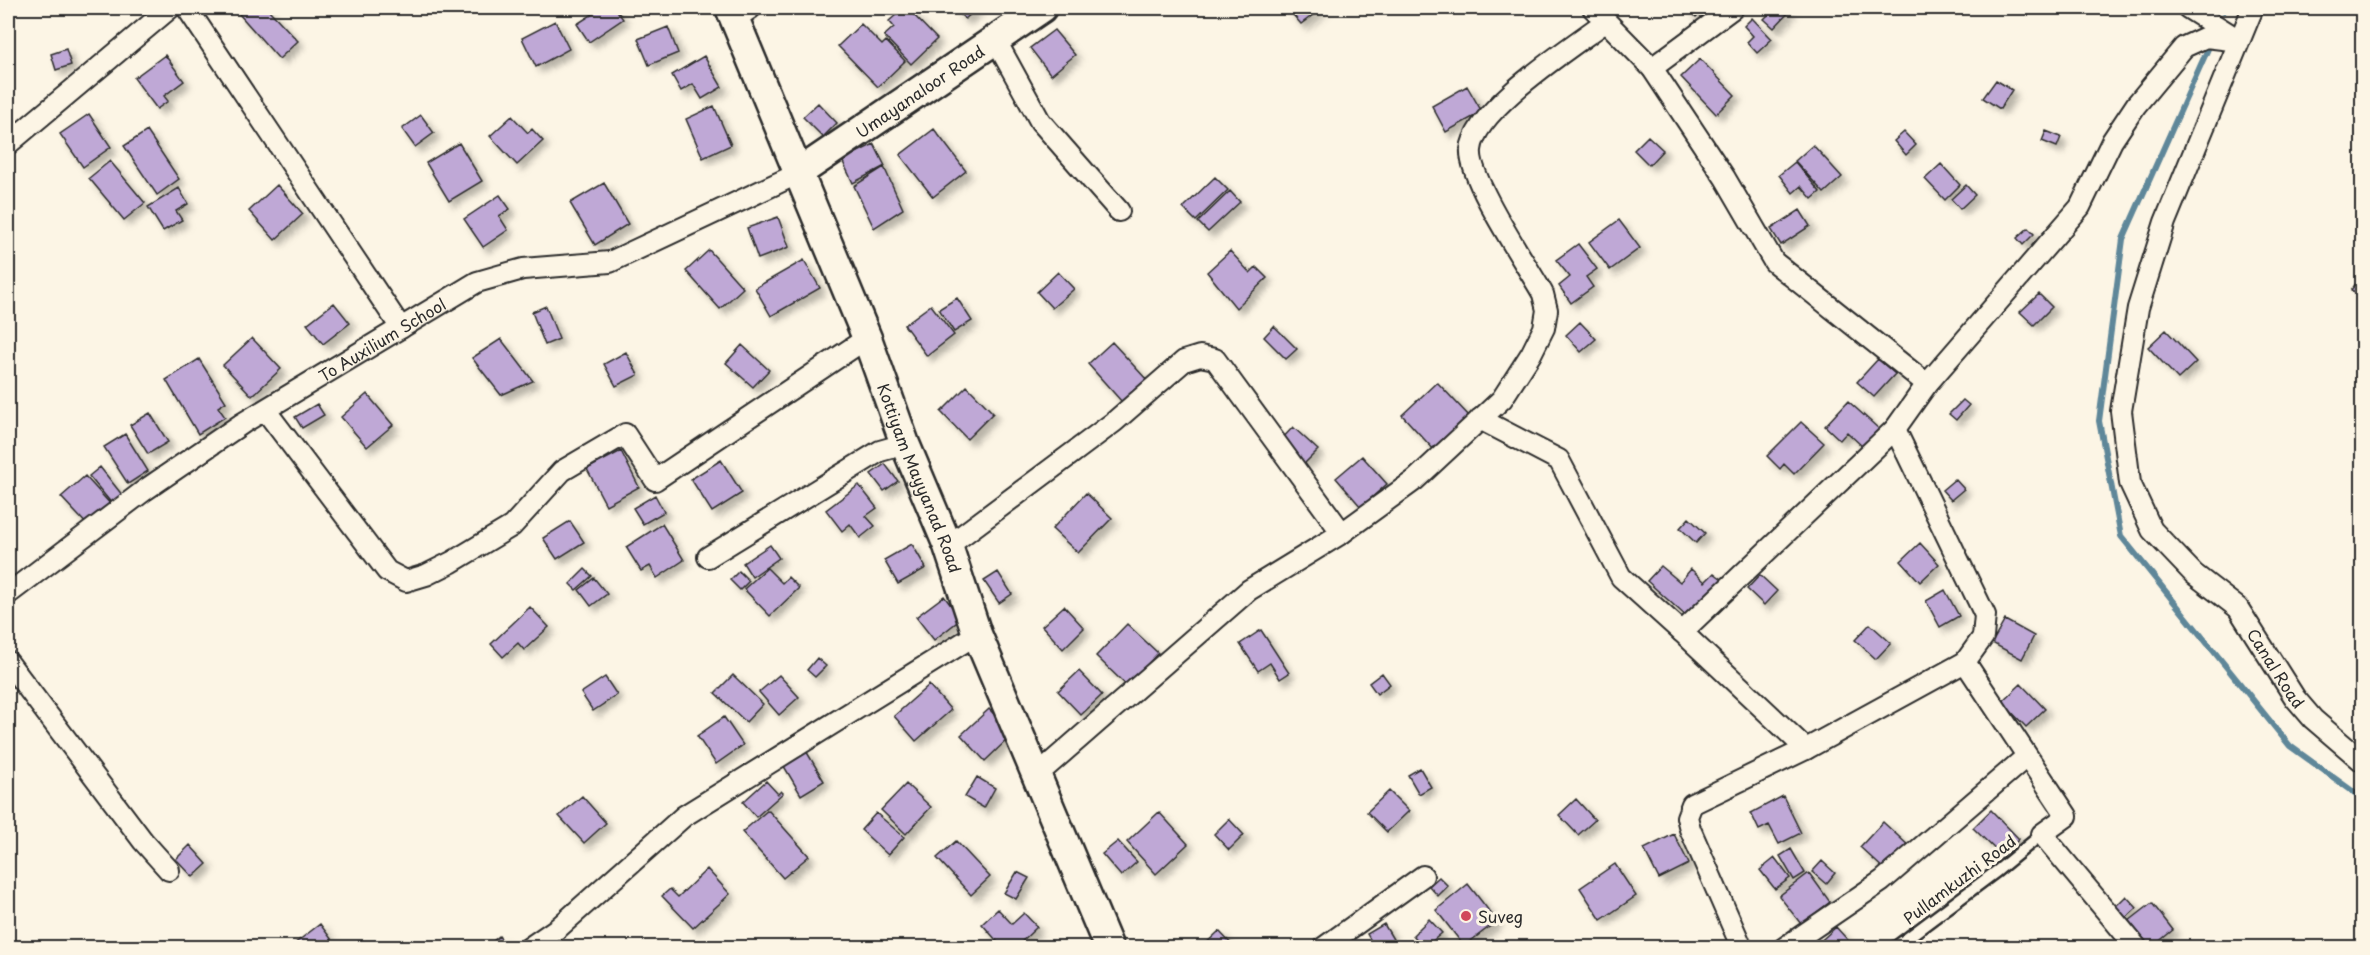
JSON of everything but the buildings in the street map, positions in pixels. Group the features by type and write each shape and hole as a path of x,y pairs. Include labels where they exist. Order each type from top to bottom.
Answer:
{"main road":[{"name":"Kottiyam Mayyanad Road","path":"739,11 797,174 867,338 905,444 948,546 977,634 1109,948"},
{"name":"Umayanaloor Road","path":"797,174 995,39 1026,12"}],"street":[{"path":"187,8 401,328"},
{"path":"1653,68 1733,8"},
{"path":"2188,8 2239,40"},
{"name":"Canal Road","path":"2253,8 2165,222 2138,308 2121,411 2130,483 2152,530 2194,574 2238,608 2295,698 2313,719 2362,761"},
{"path":"8,144 163,9"},
{"path":"1037,775 1249,591 1342,533 1415,480 1502,399 1531,354 1544,328 1547,310 1543,294 1486,196 1473,168 1471,150 1478,131 1496,106 1599,15 1653,68 1725,178 1774,262 1927,384"},
{"path":"1682,632 1895,429 1927,384 2075,214 2090,190 2112,141 2184,47 2206,37 2239,40"},
{"path":"995,39 1040,121 1119,211"},
{"name":"To Auxilium School","path":"8,594 145,490 243,423 477,282 523,269 610,262 797,174"},
{"path":"266,411 387,570 406,581 443,567 512,526 562,471 625,434 655,480 867,338"},
{"path":"948,546 1114,422 1184,361 1200,356 1215,359 1342,533"},
{"path":"1480,420 1559,460 1621,577 1806,749"},
{"path":"1742,948 1690,830 1687,817 1692,804 1806,749 1965,662 1983,637 1985,615 1895,429"},
{"path":"708,557 880,451 905,444"},
{"path":"529,948 558,928 684,816 977,634"},
{"path":"8,662 143,841 169,870"},
{"path":"1965,662 2067,816 2042,834 2137,948"},
{"path":"1784,948 1882,880 2026,757"},
{"path":"1323,948 1423,876"}],"lane":[{"name":"Pullamkuzhi Road","path":"1894,948 1997,872 2042,834"}],"waterway":[{"path":"2211,42 2123,239 2099,421 2121,536 2290,746 2362,798"}],"place":[{"name":"Suveg","path":"1466,916"}]}
